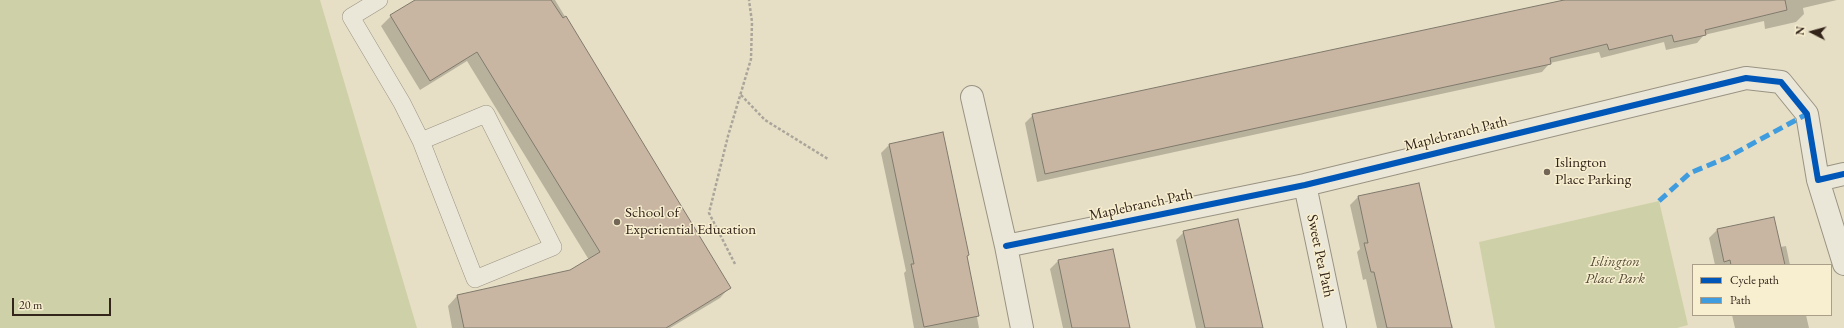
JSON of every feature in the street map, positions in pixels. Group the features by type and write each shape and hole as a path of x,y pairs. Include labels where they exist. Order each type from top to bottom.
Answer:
{"street":[{"name":"Maplebranch Path","path":"1006,246 1305,184 1746,78 1781,82 1807,114 1818,180 1844,264"},
{"path":"972,97 1006,246 1022,328"},
{"path":"1818,180 1844,174"},
{"name":"Sweet Pea Path","path":"1305,184 1335,328"}],"lane":[{"path":"379,0 351,17 402,103 421,141 475,279 552,247 486,114 421,141"}],"path":[{"path":"735,264 709,212 751,59 752,22 749,0"},
{"path":"741,95 765,120 828,159"}],"green space":[{"path":"0,0 320,0 417,328 0,328"},
{"name":"Islington Place Park","path":"1659,201 1688,325 1677,328 1495,328 1479,242"}],"building":[{"path":"415,0 551,0 563,18 566,16 731,288 666,328 464,328 457,295 570,270 600,252 477,52 430,81 390,15"},
{"path":"1564,0 1785,0 1787,10 1705,30 1706,35 1674,42 1672,35 1609,50 1607,44 1550,58 1551,64 1045,174 1032,114"},
{"path":"943,132 969,255 967,256 979,316 924,327 911,264 914,264 889,144"},
{"path":"1419,183 1452,328 1387,328 1374,272 1371,272 1364,243 1368,243 1358,196"},
{"path":"1774,217 1785,264 1731,264 1730,260 1724,262 1717,229"},
{"path":"1238,219 1263,328 1205,328 1183,231"},
{"path":"1113,249 1130,328 1072,328 1058,260"}],"marked path":[{"path":"1659,201 1690,173 1726,158 1807,114"}],"cycle path":[{"path":"1006,246 1305,185 1746,78 1781,82 1807,114 1818,180 1844,174"}],"place":[{"name":"Islington Place Parking","path":"1547,172"},
{"name":"School of Experiential Education","path":"617,222"}]}
